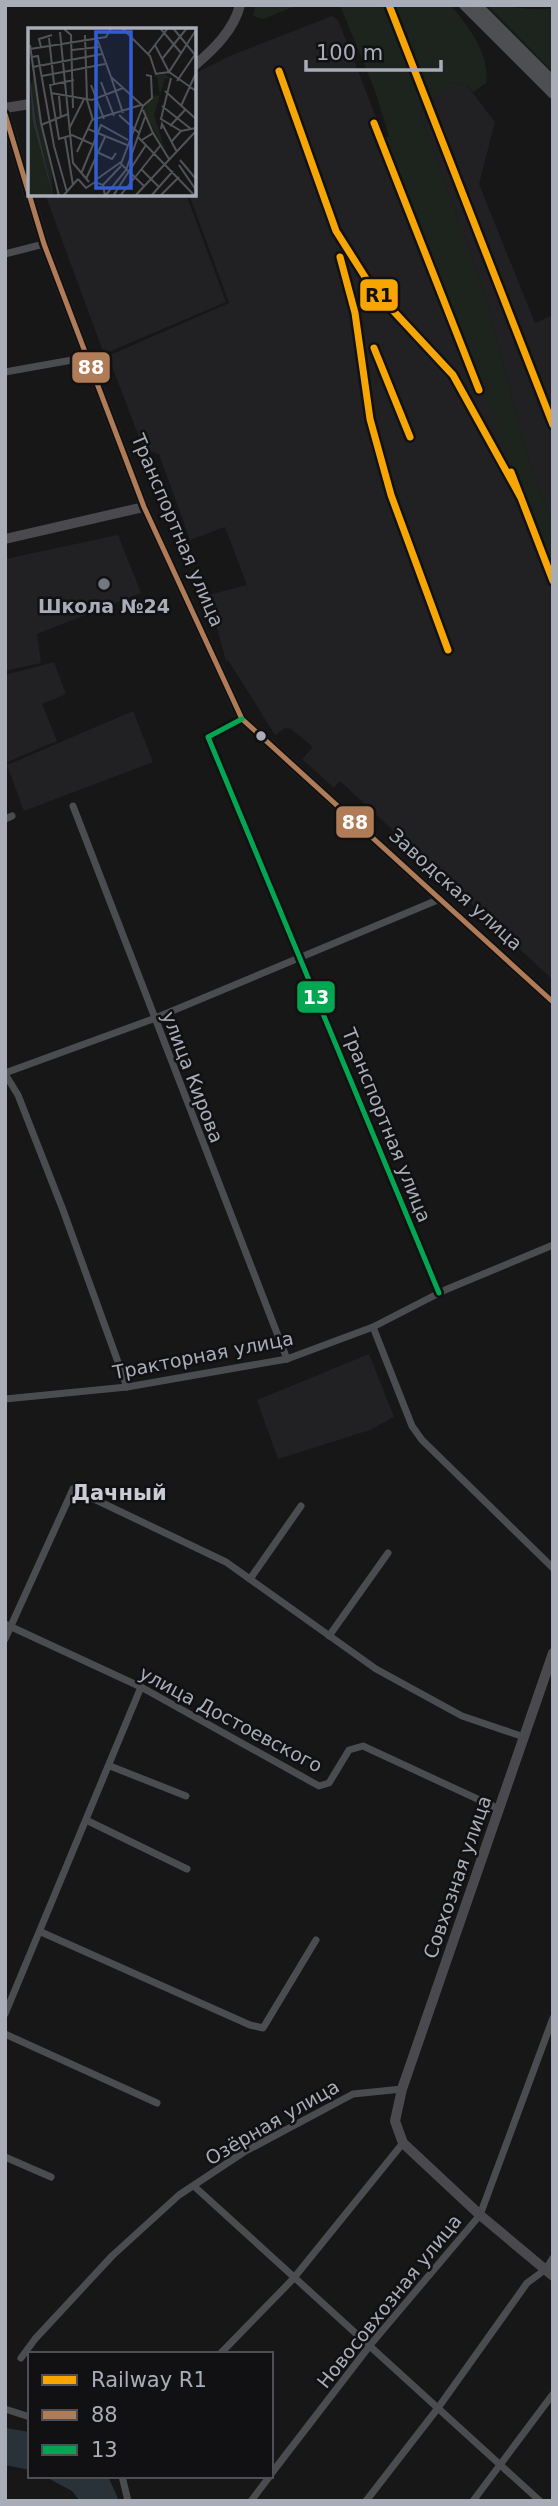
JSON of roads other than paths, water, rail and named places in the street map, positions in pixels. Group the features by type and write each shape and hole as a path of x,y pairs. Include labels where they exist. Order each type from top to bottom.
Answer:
{"main road":[{"path":"464,5 553,94"},
{"path":"477,5 553,81"}],"street":[{"path":"196,64 211,52 238,10"},
{"path":"5,107 28,104"},
{"name":"Транспортная улица","path":"5,114 28,191"},
{"name":"Транспортная улица","path":"30,196 44,244 144,507 242,719 208,737 439,1293"},
{"path":"5,254 44,244"},
{"path":"5,372 89,357"},
{"path":"5,538 144,507"},
{"name":"Заводская улица","path":"242,719 553,1002"},
{"name":"улица Кирова","path":"73,806 153,1019 287,1359"},
{"path":"127,1387 28,1121 5,1074 299,961 440,899"},
{"name":"Тракторная улица","path":"5,1399 127,1387 287,1359 373,1327 439,1293 553,1245"},
{"path":"373,1327 412,1426 422,1440 553,1567"},
{"path":"5,1639 8,1626 73,1489 226,1562 376,1669 462,1716 524,1737"},
{"path":"250,1580 301,1506"},
{"path":"329,1636 388,1553"},
{"name":"улица Достоевского","path":"8,1626 142,1687 319,1786 329,1783 349,1750 363,1746 499,1809"},
{"name":"Совхозная улица","path":"403,2143 396,2129 396,2112 402,2090 553,1653"},
{"path":"5,2014 142,1687"},
{"path":"110,1766 186,1796"},
{"path":"88,1821 187,1869"},
{"path":"41,1932 250,2025 263,2028 316,1940"},
{"name":"Новосовхозная улица","path":"273,2471 370,2344 480,2215 553,2018"},
{"path":"5,2034 157,2103"},
{"path":"544,2041 553,2048"},
{"name":"Озёрная улица","path":"21,2358 35,2339 112,2256 179,2195 195,2187 244,2152 353,2094 402,2090"},
{"path":"222,2352 293,2279 403,2143 480,2215 549,2273"},
{"path":"5,2157 51,2177"},
{"path":"195,2187 540,2501"},
{"path":"549,2273 553,2258"},
{"path":"366,2501 438,2408 527,2283 549,2273"},
{"path":"473,2501 553,2394"},
{"path":"5,2410 28,2416"},
{"path":"122,2478 128,2501"},
{"name":"Новосовхозная улица","path":"251,2501 268,2478"}],"rail line":[{"name":"R1","path":"389,5 553,425"},
{"name":"R1","path":"279,71 336,231 372,288 453,375 520,496"},
{"name":"R1","path":"374,123 479,390"},
{"name":"R1","path":"340,257 355,313 370,419 391,495 448,650"},
{"name":"R1","path":"374,348 410,437"},
{"name":"R1","path":"511,472 553,581"}],"place":[{"name":"Школа №24","path":"104,584"}],"district":[{"name":"Дачный","path":"119,1493"}]}
